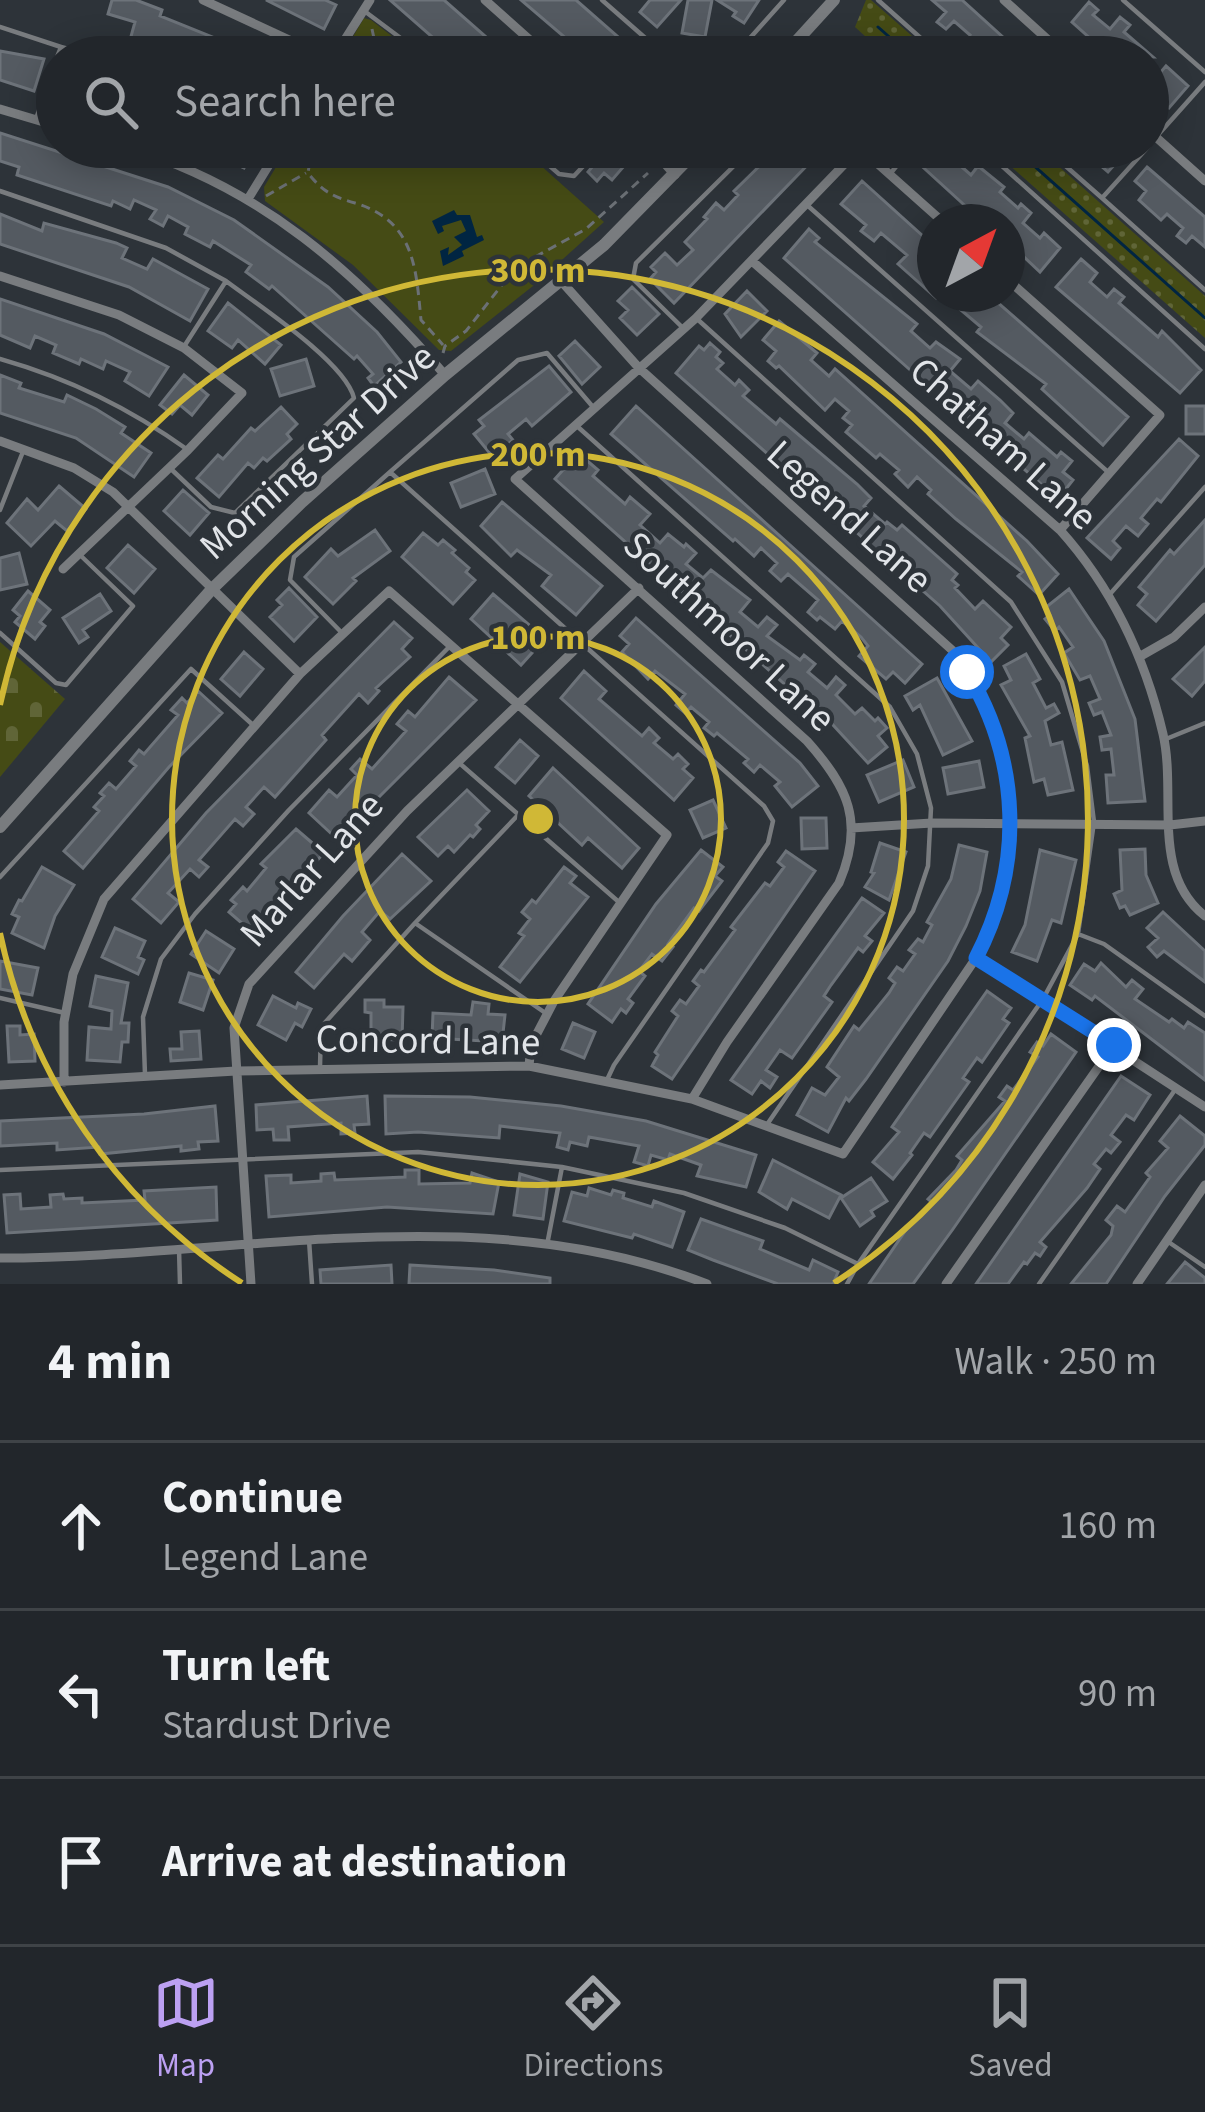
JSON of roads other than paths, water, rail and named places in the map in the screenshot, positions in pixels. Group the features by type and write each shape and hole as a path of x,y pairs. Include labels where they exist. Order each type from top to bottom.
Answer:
{"street":[{"path":"485,0 525,36"},
{"path":"801,36 833,0"},
{"path":"1004,0 1044,36"},
{"path":"209,1 285,36"},
{"path":"346,36 368,8"},
{"path":"0,109 36,119"},
{"path":"1169,154 1205,181"},
{"path":"186,168 248,199 347,271 388,308 445,376"},
{"path":"248,199 267,168"},
{"path":"669,168 675,175"},
{"name":"Morning Star Drive","path":"0,827 212,589 445,376 562,283 681,168"},
{"path":"574,424 696,318 841,168"},
{"path":"883,168 924,204"},
{"name":"Chatham Lane","path":"752,261 1060,530 1110,594 1139,657 1164,740 1172,871 1181,895 1205,916"},
{"path":"0,276 119,315 184,347 242,393 63,569"},
{"name":"Legend Lane","path":"562,283 640,368 952,650 995,725 1010,784 1010,825 1007,880 993,926 843,1154"},
{"path":"1025,294 1160,415 1060,530"},
{"name":"Southmoor Lane","path":"574,424 514,479 639,588 831,768 848,796 850,829 838,883 692,1099"},
{"path":"0,441 94,478 130,507 300,674"},
{"name":"Marlar Lane","path":"251,1284 236,1071 237,1013 249,984 457,761 639,588"},
{"path":"64,1082 65,1013 82,945 104,899 300,674 389,591 668,835 547,1014 531,1045 529,1066"},
{"path":"1139,657 1174,637 1205,607"},
{"path":"850,829 932,823 1170,825 1205,821"},
{"path":"976,958 1205,1107"},
{"path":"946,1284 1114,1045"},
{"name":"Concord Lane","path":"0,1085 236,1071 529,1066 692,1099 843,1154"},
{"path":"1136,1284 1205,1185"},
{"path":"0,1258 396,1234 547,1246 707,1284"}],"lane":[{"path":"602,0 644,36"},
{"path":"752,36 784,0"},
{"path":"878,0 918,36"},
{"path":"1123,0 1164,36"},
{"path":"368,8 401,36"},
{"path":"0,27 36,39"},
{"path":"1169,40 1205,72"},
{"path":"1169,120 1205,82"},
{"path":"553,168 574,176 581,168"},
{"path":"684,329 633,279 636,263 732,168"},
{"path":"890,174 895,168"},
{"path":"1004,168 1205,349"},
{"path":"1068,168 1205,290"},
{"path":"1102,198 1127,168"},
{"path":"0,190 166,248 226,281 296,333 351,385 354,398 235,513 212,507 170,468"},
{"path":"807,205 1109,473"},
{"path":"184,347 226,281"},
{"path":"696,318 1011,602 1062,682 1087,766 1094,822 1078,934 1042,999 847,1284"},
{"path":"343,634 290,580 294,557 518,360 547,353 593,407"},
{"path":"0,359 97,393 188,450"},
{"path":"574,424 890,707 916,754 932,823 928,866 913,911 766,1126"},
{"path":"0,510 24,449"},
{"path":"390,472 764,806 773,821 768,842 606,1082"},
{"path":"1110,594 1205,487"},
{"path":"0,633 56,682 66,685 134,606 79,554"},
{"path":"145,1077 143,1017 161,959 194,914 289,810 452,646"},
{"path":"0,877 190,669 254,725"},
{"path":"1164,740 1205,723"},
{"path":"457,761 622,904"},
{"path":"320,1070 321,1028 518,815"},
{"path":"415,923 547,1014"},
{"path":"1078,934 1104,944 1205,1016"},
{"path":"0,998 65,1013"},
{"path":"1039,1284 1177,1088"},
{"path":"0,1170 418,1152 562,1167 684,1193 785,1228 858,1264"},
{"path":"547,1246 562,1167"},
{"path":"309,1240 312,1284"},
{"path":"1166,1241 1205,1267"},
{"path":"179,1250 180,1284"}],"water":[{"path":"454,210 457,215 470,215 477,237 482,235 484,240 443,266 440,251 449,247 448,255 462,245 454,237 466,231 461,220 442,226 444,231 438,234 432,221"}],"waterway":[{"path":"878,27 888,36"},
{"path":"1037,168 1205,318"}]}
